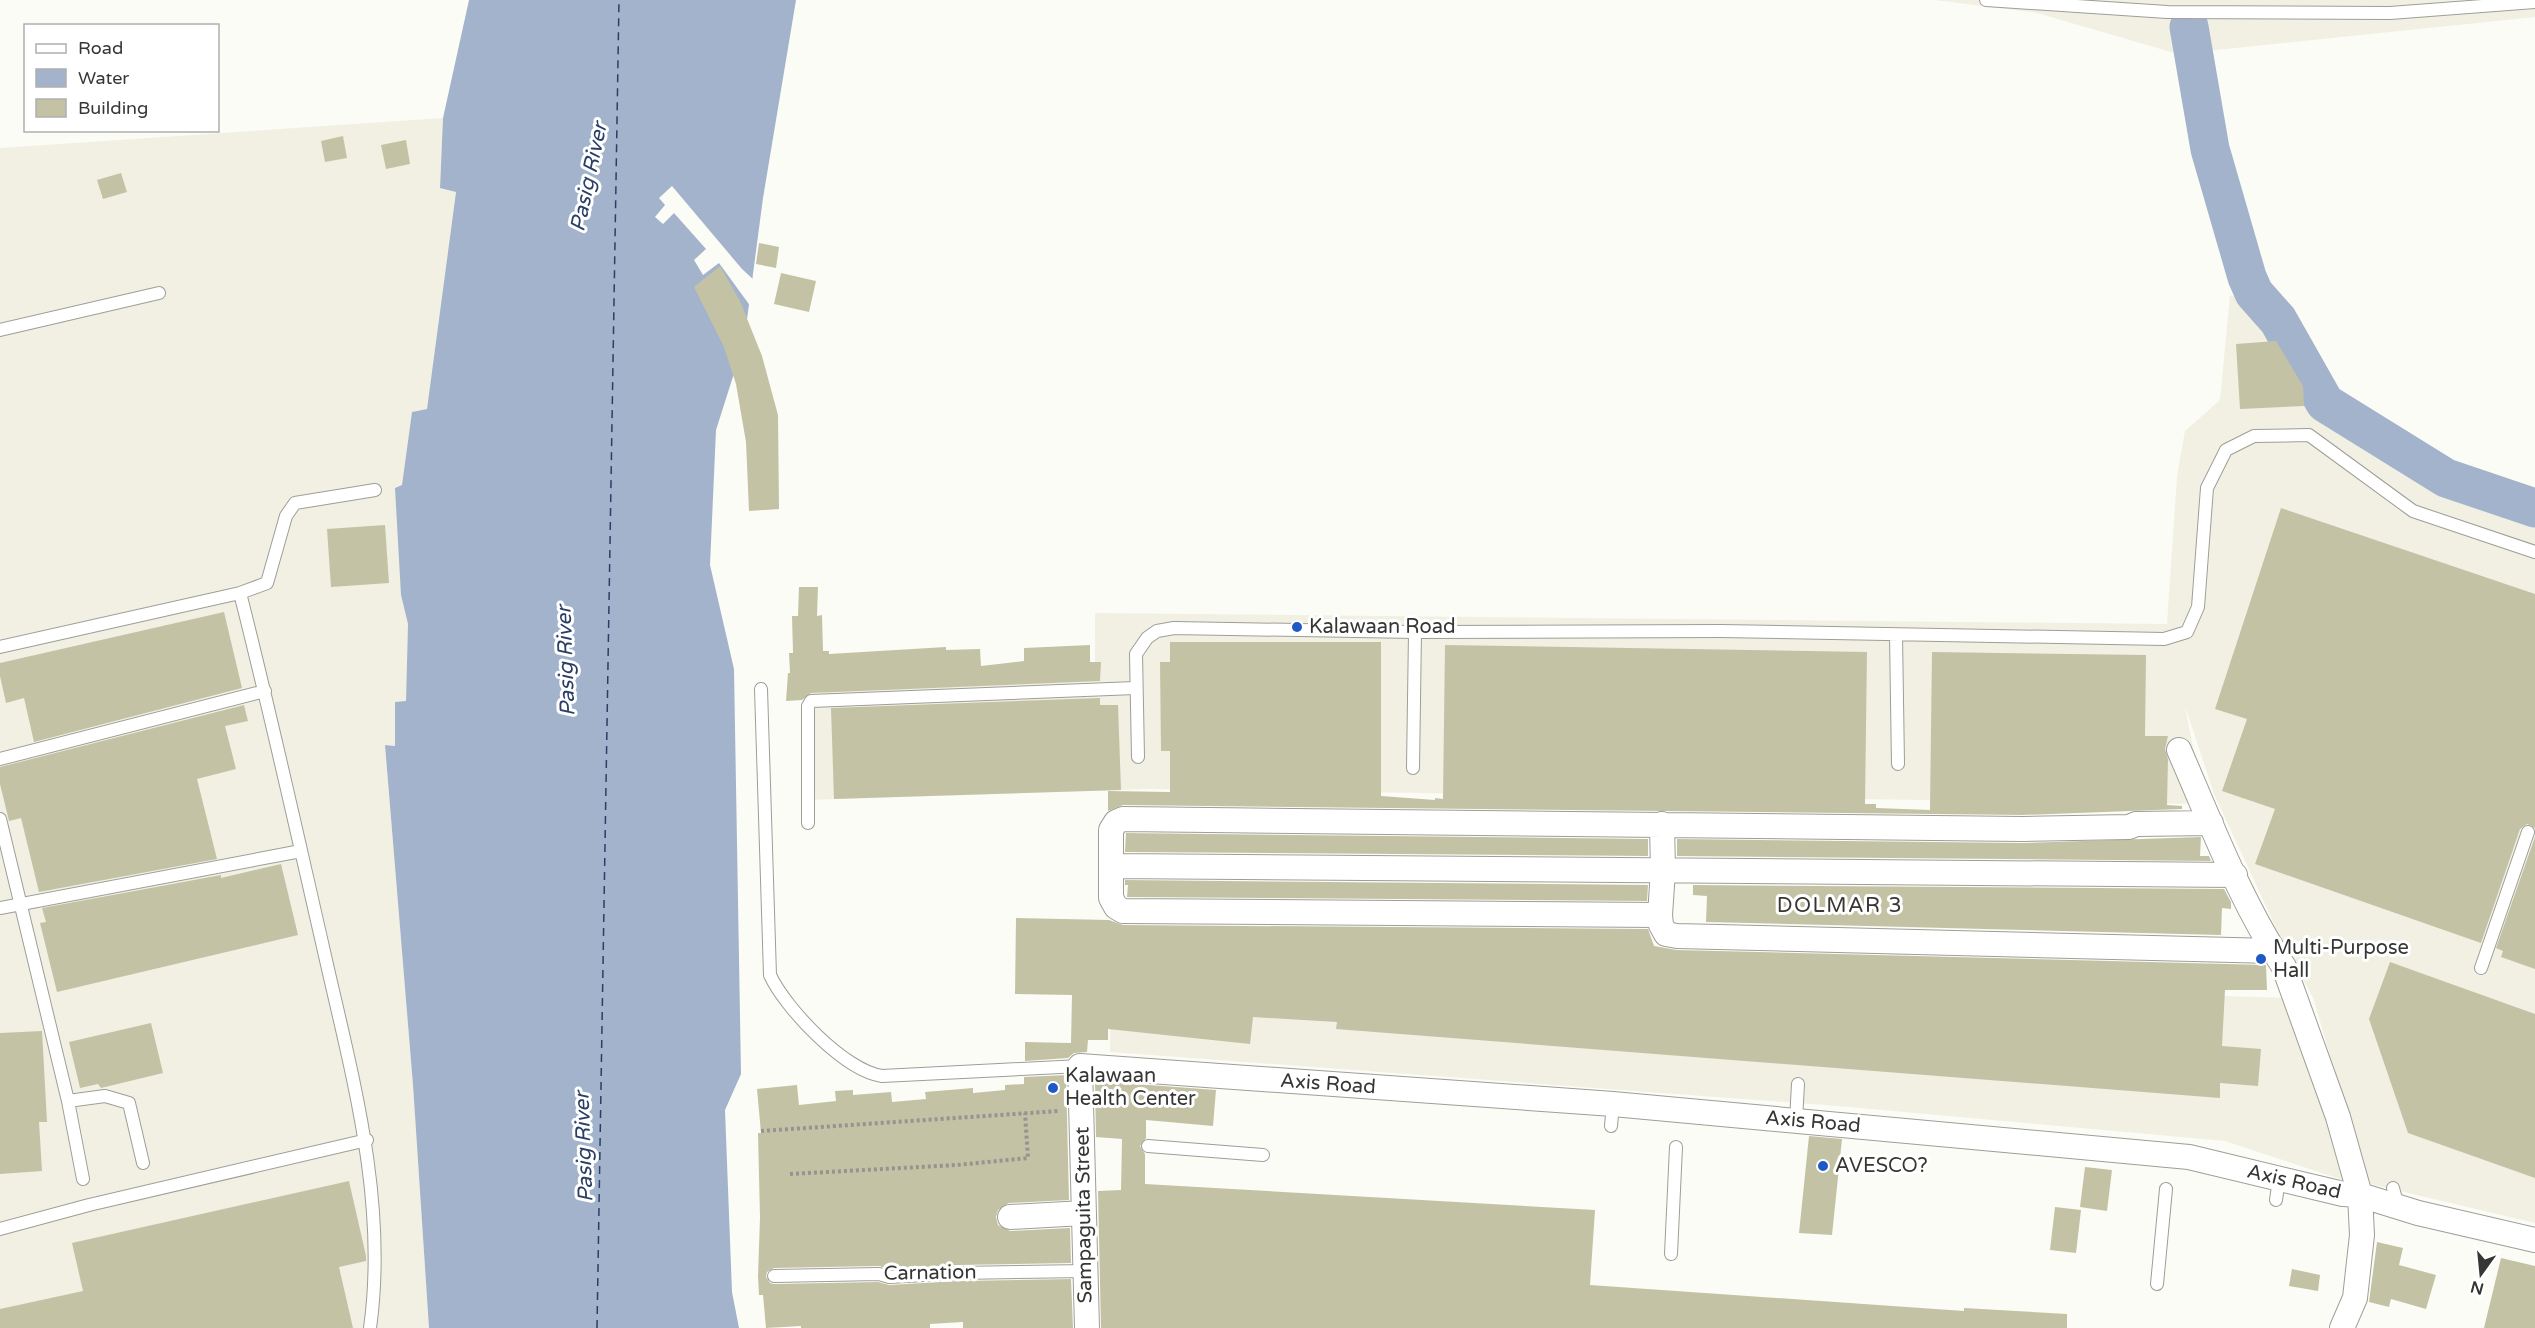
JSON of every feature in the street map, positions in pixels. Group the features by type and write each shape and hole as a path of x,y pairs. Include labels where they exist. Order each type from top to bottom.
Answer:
{"street":[{"path":"2179,750 2235,875 2273,951 2284,967 2338,1117 2360,1195 2362,1235 2355,1298 2342,1328"},
{"path":"1660,915 1123,911 1116,907 1111,898 1113,866 1111,830 1116,822 1123,819 2023,829 2211,823"},
{"path":"1662,824 1663,871 1660,915 1661,925 1666,934 2273,951"},
{"path":"1113,866 2235,875"},
{"name":"Sampaguita Street","path":"1080,1066 1087,1328"},
{"name":"Axis Road","path":"1080,1066 1612,1115 1796,1120 2189,1157 2278,1189 2395,1198 2535,1240"},
{"path":"1011,1217 1084,1213"}],"lane":[{"path":"1986,0 2167,12 2390,13 2535,2"},
{"path":"0,330 159,293"},
{"path":"1138,757 1136,654 1147,638 1157,631 1174,628 1415,632 1721,631 2164,639 2187,632 2198,607 2207,488 2226,450 2254,436 2309,435 2413,511 2535,552"},
{"path":"0,647 240,593 267,583 285,516 295,503 375,490"},
{"path":"240,593 265,691 367,1140 376,1246 374,1300 370,1328"},
{"path":"1413,768 1415,632"},
{"path":"1896,635 1899,764"},
{"path":"808,824 808,706 811,701 1135,688"},
{"path":"761,689 770,975 787,1004 835,1050 871,1075 1080,1066"},
{"path":"0,759 265,691"},
{"path":"0,819 68,1101 83,1179"},
{"path":"2481,968 2528,832"},
{"path":"0,908 301,851"},
{"path":"1796,1120 1797,1084"},
{"path":"68,1101 105,1096 129,1103 143,1163"},
{"path":"0,1229 89,1205 367,1140"},
{"path":"1148,1146 1263,1155"},
{"path":"1671,1254 1676,1147"},
{"path":"2157,1284 2166,1189"},
{"name":"Carnation","path":"774,1276 879,1274 889,1277 958,1273 1086,1271"}],"path":[{"path":"761,1131 1082,1109"},
{"path":"790,1173 957,1165 1028,1158 1025,1113"}],"shaded area":[{"path":"1935,0 2535,0 2535,17 2178,54 2037,13"},
{"path":"443,118 440,187 456,191 427,409 412,412 402,486 401,595 408,624 406,702 395,702 395,746 385,745 413,1085 429,1328 0,1328 0,148"},
{"path":"2230,295 2251,299 2344,421 2442,483 2535,515 2535,1223 2366,1183 2314,1000 2278,932 2214,794 2185,706 2204,804 1147,789 806,800 807,693 1095,678 1095,613 2167,624 2177,476 2185,431 2220,400"},
{"path":"1111,937 1651,978 2290,998 2343,1180 2225,1141 1838,1106 1110,1052"}],"water":[{"name":"Pasig River","path":"469,0 796,0 763,198 744,342 716,430 710,565 734,669 741,1074 725,1110 732,1292 739,1328 429,1328 413,1085 385,745 395,746 395,702 406,701 408,624 401,595 395,488 402,485 412,412 427,409 456,192 440,188 443,118"}],"pier":[{"path":"672,186 742,269 755,281 751,307 719,263 703,275 694,260 706,249 674,213 663,224 655,217 665,205 659,198"}],"building":[{"path":"343,136 347,158 325,162 321,141"},
{"path":"406,140 410,164 386,169 381,145"},
{"path":"121,173 127,192 103,199 97,180"},
{"path":"759,243 779,247 776,268 756,264"},
{"path":"720,266 740,301 762,356 778,415 779,509 749,511 746,442 736,384 724,347 694,287"},
{"path":"781,273 816,281 809,312 774,304"},
{"path":"2276,341 2303,386 2304,406 2240,409 2236,344"},
{"path":"2281,508 2535,594 2535,828 2527,824 2520,829 2481,943 2255,864 2275,809 2222,791 2247,719 2215,709"},
{"path":"385,525 389,583 331,587 327,529"},
{"path":"799,587 818,587 817,616 822,615 823,651 829,651 829,654 946,647 946,650 980,649 981,666 1024,661 1024,648 1090,645 1090,662 1101,662 1100,681 811,693 802,700 786,701 788,673 790,673 789,653 793,653 792,616 798,616"},
{"path":"224,612 242,688 34,742 24,698 6,703 0,676 0,663"},
{"path":"1170,642 1381,642 1381,796 1435,800 1435,798 1443,799 1445,645 1867,652 1865,804 1876,804 1876,808 1930,810 1932,652 2146,655 2145,736 2168,736 2165,749 2168,759 2167,805 2182,806 2182,809 2023,815 1123,805 1108,811 1108,791 1170,792 1170,751 1161,751 1160,662 1170,662"},
{"path":"1100,698 1100,705 1118,705 1121,790 834,799 831,708"},
{"path":"244,705 248,721 225,726 236,769 197,779 217,859 39,892 21,818 9,821 0,784 0,767"},
{"path":"1126,833 1648,839 1648,856 1125,852"},
{"path":"2201,837 2200,856 2209,856 2211,861 1677,856 1677,839 2023,843"},
{"path":"2535,837 2535,969 2501,957 2503,951 2496,948"},
{"path":"281,864 298,935 57,992 40,923 46,922 42,908 221,875 221,878"},
{"path":"1125,880 1648,885 1647,901 1127,897 1128,885 1125,885"},
{"path":"1693,885 2224,889 2231,902 2231,909 2222,908 2221,935 1706,922 1707,896 1693,895"},
{"path":"1016,918 1109,920 1123,925 1648,929 1654,946 1677,950 2266,965 2267,990 2225,990 2222,1046 2261,1049 2258,1086 2220,1083 2220,1098 1336,1029 1337,1022 1253,1017 1250,1044 1108,1029 1108,1040 1088,1040 1087,1052 1074,1053 1068,1058 1025,1061 1025,1042 1071,1043 1072,995 1015,994"},
{"path":"2390,962 2535,1014 2535,1178 2408,1133 2369,1019"},
{"path":"151,1023 163,1073 101,1088 98,1084 80,1088 69,1042"},
{"path":"42,1031 47,1122 39,1122 42,1171 0,1174 0,1033"},
{"path":"1066,1075 1069,1200 1009,1203 998,1210 996,1217 998,1225 1010,1231 1070,1228 1071,1263 890,1269 879,1266 774,1268 767,1272 766,1277 770,1283 774,1284 878,1282 889,1285 1071,1279 1073,1328 963,1328 963,1322 930,1324 930,1328 801,1328 801,1326 766,1328 763,1295 759,1295 758,1276 760,1218 758,1133 761,1133 757,1089 797,1085 799,1105 836,1101 835,1091 853,1090 853,1095 891,1092 892,1102 926,1099 925,1092 973,1088 973,1093 1005,1090 1005,1085 1024,1084 1024,1077"},
{"path":"1095,1081 1216,1090 1213,1126 1146,1120 1146,1138 1140,1146 1145,1154 1145,1184 1595,1210 1590,1285 1964,1311 1964,1308 2067,1314 2067,1328 1101,1328 1098,1191 1121,1190 1122,1139 1096,1137"},
{"path":"1809,1136 1842,1139 1832,1235 1799,1233"},
{"path":"2085,1167 2112,1170 2107,1211 2080,1207"},
{"path":"349,1181 366,1256 366,1261 339,1267 353,1328 0,1328 0,1309 83,1291 72,1243"},
{"path":"2055,1207 2081,1210 2076,1253 2050,1250"},
{"path":"2377,1242 2403,1248 2399,1265 2436,1275 2426,1309 2391,1299 2389,1307 2369,1302"},
{"path":"2501,1258 2535,1266 2535,1328 2484,1328"},
{"path":"2292,1269 2320,1275 2318,1291 2289,1286"}],"waterway":[{"path":"2189,27 2210,149 2247,277 2254,293 2278,320 2325,403 2446,478 2535,508"}],"ferry route":[{"path":"597,1328 619,0"}],"place":[{"name":"Kalawaan Road","path":"1297,627"},
{"name":"Multi-Purpose Hall","path":"2261,959"},
{"name":"Kalawaan Health Center","path":"1053,1088"},
{"name":"AVESCO?","path":"1823,1166"}],"district":[{"name":"DOLMAR 3","path":"1840,905"}]}
